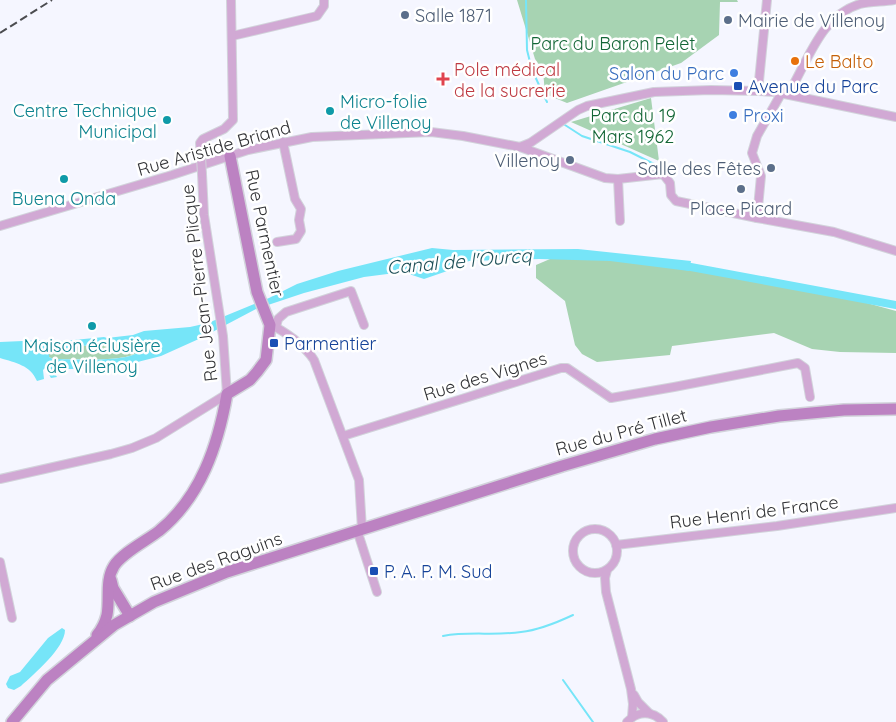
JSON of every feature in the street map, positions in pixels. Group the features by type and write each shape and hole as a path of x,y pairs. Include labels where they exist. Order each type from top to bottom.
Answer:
{"street":[{"name":"Rue Jean-Pierre Plicque","path":"227,394 223,336 204,215 200,143 203,139 224,129 233,120 231,0"},
{"path":"232,36 317,16 324,6 324,0"},
{"path":"758,91 767,0"},
{"path":"894,0 862,4 839,14 824,30 791,89 781,94 757,136 752,153 761,176 757,218 834,232 896,251"},
{"path":"520,147 530,144 572,114 587,106 654,92 758,91 896,117"},
{"name":"Rue Aristide Briand","path":"0,226 230,156 283,142 312,137 431,132 490,140 520,147 605,178 618,179 662,174 670,183 672,195 676,201 757,218"},
{"path":"277,242 296,239 301,231 299,220 301,209 295,199 283,142"},
{"name":"Rue Parmentier","path":"230,156 257,292 271,323 310,354 314,360 359,480 360,530 377,592"},
{"path":"618,179 620,220"},
{"path":"0,479 111,454 156,438 250,380 266,360 271,323 286,312 351,292 364,324"},
{"name":"Rue des Vignes","path":"343,436 560,368 567,368 610,398 798,363 805,368 810,397"},
{"path":"93,641 104,626 109,581 114,566 120,559 160,530 195,489 217,441 227,394"},
{"name":"Rue du Pré Tillet","path":"360,530 579,460 678,433 748,420 788,415 844,410 896,409"},
{"name":"Rue Henri de France","path":"616,545 777,526 896,508"},
{"path":"607,570 594,573 581,568 573,556 575,542 585,531 593,529 607,533 616,545 616,559 607,570 605,578 606,592 631,689 633,704 629,720"},
{"name":"Rue des Raguins","path":"12,722 47,680 93,641 126,618 154,602 227,572 360,530"},
{"path":"0,562 12,618"},
{"path":"594,573 606,592"},
{"path":"109,581 114,611 126,618"},
{"path":"631,689 638,702 649,713"},
{"path":"629,720 643,713 649,713 655,715 662,722"}],"green space":[{"name":"Parc du Baron Pelet","path":"517,0 737,0 738,2 720,2 719,35 681,63 567,103 545,94 543,70 535,59"},
{"name":"Parc du 19 Mars 1962","path":"651,98 659,161 571,122"},
{"path":"557,256 657,264 794,283 896,311 896,353 840,352 812,349 774,333 672,346 670,355 597,362 582,354 575,345 565,301 536,278 536,265"},
{"path":"134,342 138,346 139,351 133,355 123,357 85,360 53,359 49,357 51,350 107,343"}],"water":[{"path":"432,248 453,250 578,249 691,261 689,271 610,261 539,259 469,261 424,279 403,272 364,277 304,293 256,309 201,338 161,356 118,367 52,369 57,377 51,378 45,368 43,370 44,379 37,381 31,371 17,363 0,358 0,342 107,338 208,323 269,298 297,284 338,271","holes":["134,342 138,346 139,351 133,355 112,359 53,359 49,357 51,350 107,343"]},
{"path":"62,628 65,630 60,645 41,668 21,686 14,690 8,688 6,684 10,676 20,672 48,638"}],"waterway":[{"path":"526,0 527,50 532,70 547,102"},
{"path":"565,125 582,136 630,152 660,167"},
{"name":"Canal de l'Ourcq","path":"680,265 896,305"},
{"path":"443,636 528,631 547,626 573,615"},
{"path":"563,680 593,722"}],"railway":[{"path":"0,33 52,0"}],"place":[{"name":"Salle 1871","path":"405,15"},
{"name":"Mairie de Villenoy","path":"728,20"},
{"name":"Le Balto","path":"795,61"},
{"name":"Salon du Parc","path":"734,73"},
{"name":"Pole médical de la sucrerie","path":"443,79"},
{"name":"Avenue du Parc","path":"738,86"},
{"name":"Micro-folie de Villenoy","path":"330,111"},
{"name":"Proxi","path":"733,115"},
{"name":"Centre Technique Municipal","path":"167,120"},
{"name":"Villenoy","path":"570,160"},
{"name":"Salle des Fêtes","path":"771,168"},
{"name":"Buena Onda","path":"64,179"},
{"name":"Place Picard","path":"741,189"},
{"name":"Maison éclusière de Villenoy","path":"92,326"},
{"name":"Parmentier","path":"274,343"},
{"name":"P. A. P. M. Sud","path":"374,571"}]}
